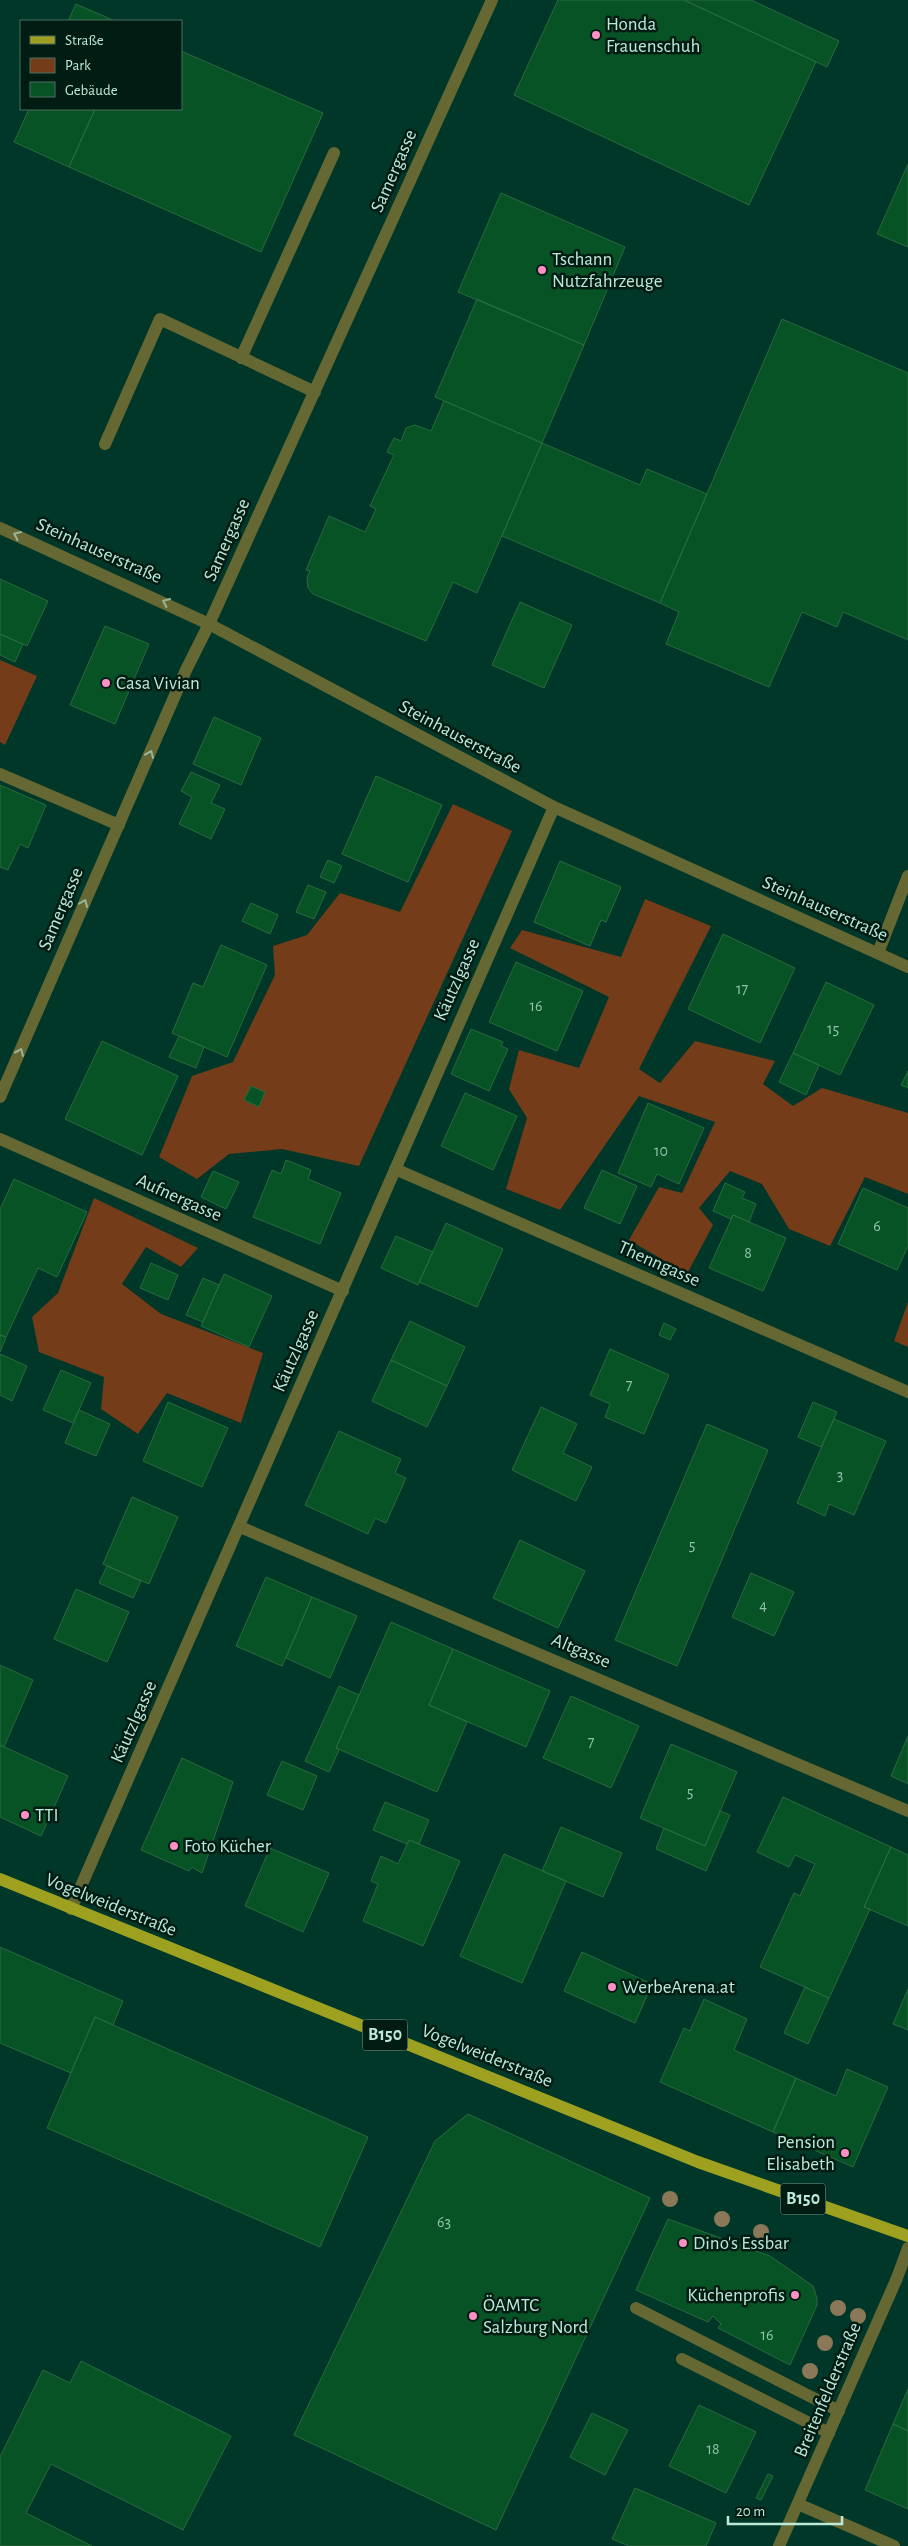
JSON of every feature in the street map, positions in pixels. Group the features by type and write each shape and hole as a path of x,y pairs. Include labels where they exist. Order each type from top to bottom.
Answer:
{"main road":[{"name":"Vogelweiderstraße","path":"0,1879 698,2162 908,2236"}],"street":[{"name":"Samergasse","path":"0,1097 186,670 209,624 315,392 492,0"},
{"path":"241,358 334,153"},
{"path":"105,444 160,320 315,392"},
{"name":"Steinhauserstraße","path":"0,528 209,624 554,807 908,967"},
{"path":"0,774 119,825"},
{"name":"Käutzlgasse","path":"71,1909 344,1291 395,1169 554,807"},
{"path":"878,953 908,876"},
{"name":"Aufnergasse","path":"0,1139 344,1291"},
{"name":"Thenngasse","path":"395,1169 908,1392"},
{"name":"Altgasse","path":"240,1526 908,1810"},
{"name":"Breitenfelderstraße","path":"779,2546 898,2278 908,2248"},
{"path":"636,2308 839,2411"},
{"path":"682,2359 829,2433"},
{"path":"798,2504 894,2546"}],"green space":[{"path":"0,660 37,676 5,745 0,742"},
{"path":"453,804 512,831 359,1166 282,1149 229,1154 197,1179 159,1157 192,1076 233,1062 275,975 273,946 307,935 340,893 400,912"},
{"path":"645,899 711,926 639,1069 660,1083 695,1041 775,1061 763,1084 793,1106 822,1088 908,1113 908,1194 865,1177 830,1246 789,1229 762,1184 730,1171 699,1208 713,1225 687,1274 629,1240 659,1187 682,1193 715,1122 639,1096 560,1210 506,1189 527,1118 509,1089 519,1050 579,1068 609,997 510,948 522,930 621,957"},
{"path":"94,1198 198,1248 181,1267 146,1247 122,1284 161,1314 263,1353 241,1423 167,1393 138,1434 101,1409 104,1377 39,1352 32,1317 58,1293"},
{"path":"908,1302 908,1347 894,1341"}],"building":[{"path":"558,0 684,0 816,62 749,205 514,95"},
{"path":"684,0 751,0 839,41 827,67"},
{"path":"76,4 113,20 68,20"},
{"path":"182,51 323,113 261,252 69,167 95,110 182,110"},
{"path":"29,110 95,110 69,167 14,142"},
{"path":"908,164 908,247 877,234"},
{"name":"Tschann Nutzfahrzeuge","path":"501,193 625,247 584,345 458,292"},
{"path":"477,299 584,345 542,443 435,397"},
{"path":"782,319 908,373 908,640 843,612 837,627 802,612 769,687 666,644 679,612 660,603"},
{"path":"444,401 542,443 477,593 453,582 426,641 313,594 308,588 307,578 310,571 306,570 329,516 365,532 376,509 370,506 394,455 387,452 394,438 401,441 406,428 415,425 431,431"},
{"path":"542,443 640,485 647,469 707,494 660,603 502,536"},
{"path":"0,579 48,601 27,646 0,634"},
{"path":"520,602 572,625 544,688 492,665"},
{"name":"Casa Vivian","path":"105,626 149,644 115,724 70,705"},
{"path":"0,634 23,644 15,662 0,655"},
{"path":"214,717 261,738 241,785 193,764"},
{"path":"191,772 220,785 211,803 225,809 211,839 179,824 192,797 181,791"},
{"path":"376,776 442,805 408,882 342,854"},
{"path":"0,785 46,805 28,848 20,844 8,870 0,867"},
{"path":"328,860 342,866 334,883 320,877"},
{"path":"560,861 621,887 606,922 601,920 590,946 534,922"},
{"path":"308,885 326,892 314,919 296,912"},
{"path":"251,903 278,915 270,934 242,921"},
{"path":"723,934 795,968 760,1043 688,1009"},
{"path":"221,945 267,965 227,1057 172,1033 193,983 203,987"},
{"path":"516,962 583,991 557,1051 489,1022"},
{"path":"826,982 874,1005 840,1075 793,1053"},
{"path":"471,1029 503,1042 501,1046 508,1049 489,1091 451,1074"},
{"path":"179,1036 204,1047 196,1068 169,1057"},
{"path":"102,1041 178,1076 142,1155 65,1119"},
{"path":"793,1053 819,1065 806,1095 779,1082"},
{"path":"908,1071 908,1088 901,1085"},
{"path":"251,1086 265,1092 259,1107 244,1100"},
{"path":"465,1093 517,1116 493,1170 441,1146"},
{"path":"648,1103 704,1128 679,1184 657,1174 651,1187 618,1173"},
{"path":"286,1160 311,1170 308,1179 341,1193 320,1244 253,1217 272,1170 281,1174"},
{"path":"602,1170 637,1186 620,1224 584,1208"},
{"path":"213,1171 239,1182 226,1209 201,1197"},
{"path":"14,1179 87,1212 57,1277 38,1268 6,1337 0,1335 0,1209"},
{"path":"725,1183 745,1192 742,1198 756,1204 749,1222 733,1215 731,1219 713,1211"},
{"path":"863,1188 908,1208 908,1246 897,1270 838,1244"},
{"path":"733,1215 786,1238 763,1291 709,1268"},
{"path":"446,1223 503,1249 477,1307 419,1282"},
{"path":"396,1236 433,1252 418,1285 381,1268"},
{"path":"151,1263 178,1275 168,1300 140,1288"},
{"path":"224,1274 272,1296 249,1347 201,1326"},
{"path":"203,1278 219,1285 203,1322 186,1315"},
{"path":"410,1321 465,1347 447,1386 391,1360"},
{"path":"664,1323 676,1329 670,1340 659,1335"},
{"path":"0,1335 6,1337 0,1352"},
{"path":"610,1349 669,1375 644,1434 605,1417 610,1404 590,1395"},
{"path":"0,1354 27,1366 12,1401 0,1395"},
{"path":"391,1360 447,1386 427,1427 372,1401"},
{"path":"61,1370 91,1383 73,1423 43,1410"},
{"path":"168,1402 228,1428 202,1487 143,1461"},
{"path":"813,1402 837,1412 821,1447 798,1437"},
{"path":"541,1407 577,1424 563,1453 592,1467 576,1501 512,1470"},
{"path":"79,1410 110,1424 96,1456 65,1443"},
{"path":"834,1419 886,1441 854,1515 829,1504 825,1516 797,1503"},
{"path":"707,1424 768,1450 677,1666 615,1640"},
{"path":"339,1431 401,1459 395,1473 406,1478 386,1523 375,1518 368,1534 305,1505"},
{"path":"132,1497 178,1517 149,1584 103,1564"},
{"path":"520,1540 585,1571 558,1628 493,1598"},
{"path":"107,1566 141,1581 133,1598 99,1583"},
{"path":"751,1573 794,1592 774,1636 732,1617"},
{"path":"266,1577 312,1597 282,1666 236,1646"},
{"path":"76,1589 129,1612 107,1662 54,1639"},
{"path":"312,1597 357,1616 330,1678 286,1658"},
{"path":"391,1622 453,1649 429,1705 467,1722 437,1792 336,1748"},
{"path":"453,1649 550,1691 526,1747 429,1705"},
{"path":"0,1665 33,1680 4,1747 0,1745"},
{"path":"339,1686 359,1695 336,1748 339,1750 329,1772 305,1761"},
{"path":"571,1696 639,1726 611,1788 543,1758"},
{"path":"908,1736 908,1784 891,1776"},
{"path":"671,1744 737,1772 705,1846 640,1818"},
{"path":"0,1745 68,1776 41,1836 0,1817"},
{"path":"182,1758 233,1782 202,1873 192,1867 189,1871 141,1850"},
{"path":"282,1761 317,1776 303,1810 267,1795"},
{"path":"783,1797 891,1847 864,1907 870,1909 829,1998 760,1967 794,1893 800,1896 815,1864 795,1855 789,1867 757,1852"},
{"path":"385,1802 429,1820 419,1844 409,1840 407,1844 373,1830"},
{"path":"720,1811 730,1815 706,1871 656,1849 664,1828 705,1846"},
{"path":"561,1827 622,1853 603,1897 542,1871"},
{"path":"409,1840 460,1861 423,1946 363,1921 378,1884 371,1881 381,1856 398,1864"},
{"path":"891,1847 908,1855 908,1926 864,1907"},
{"path":"270,1848 329,1873 303,1932 245,1906"},
{"path":"504,1854 566,1881 522,1983 460,1956"},
{"path":"0,1947 123,2001 113,2025 95,2017 71,2073 0,2043"},
{"path":"582,1952 652,1984 635,2023 564,1991"},
{"path":"805,1987 829,1998 808,2044 784,2033"},
{"path":"908,1989 908,2030 893,2024"},
{"path":"704,1999 747,2019 734,2050 796,2078 773,2132 660,2082 684,2028 690,2031"},
{"path":"95,2017 368,2137 320,2247 47,2128"},
{"path":"847,2069 888,2087 853,2167 773,2132 796,2078 836,2096"},
{"name":"ÖAMTC Salzburg Nord","path":"468,2114 650,2198 496,2530 294,2435 435,2141"},
{"path":"668,2219 770,2256 813,2286 817,2305 790,2365 718,2328 721,2324 713,2316 708,2322 636,2290"},
{"path":"81,2361 231,2436 183,2530 51,2464 26,2513 92,2546 0,2546 0,2457 43,2370 70,2383"},
{"path":"908,2389 908,2431 893,2424"},
{"path":"699,2405 756,2432 726,2493 669,2466"},
{"path":"592,2413 628,2430 605,2475 570,2457"},
{"path":"893,2424 908,2431 908,2509 865,2490"},
{"path":"768,2474 773,2476 761,2500 756,2498"},
{"path":"635,2488 716,2523 706,2546 629,2546 612,2539"}],"place":[{"name":"Honda Frauenschuh","path":"596,35"},
{"name":"Tschann Nutzfahrzeuge","path":"542,270"},
{"name":"Casa Vivian","path":"106,683"},
{"name":"TTI","path":"25,1815"},
{"name":"Foto Kücher","path":"174,1846"},
{"name":"WerbeArena.at","path":"612,1987"},
{"name":"Pension Elisabeth","path":"845,2153"},
{"name":"Dino's Essbar","path":"683,2243"},
{"name":"Küchenprofis","path":"795,2295"},
{"name":"ÖAMTC Salzburg Nord","path":"473,2316"}]}
